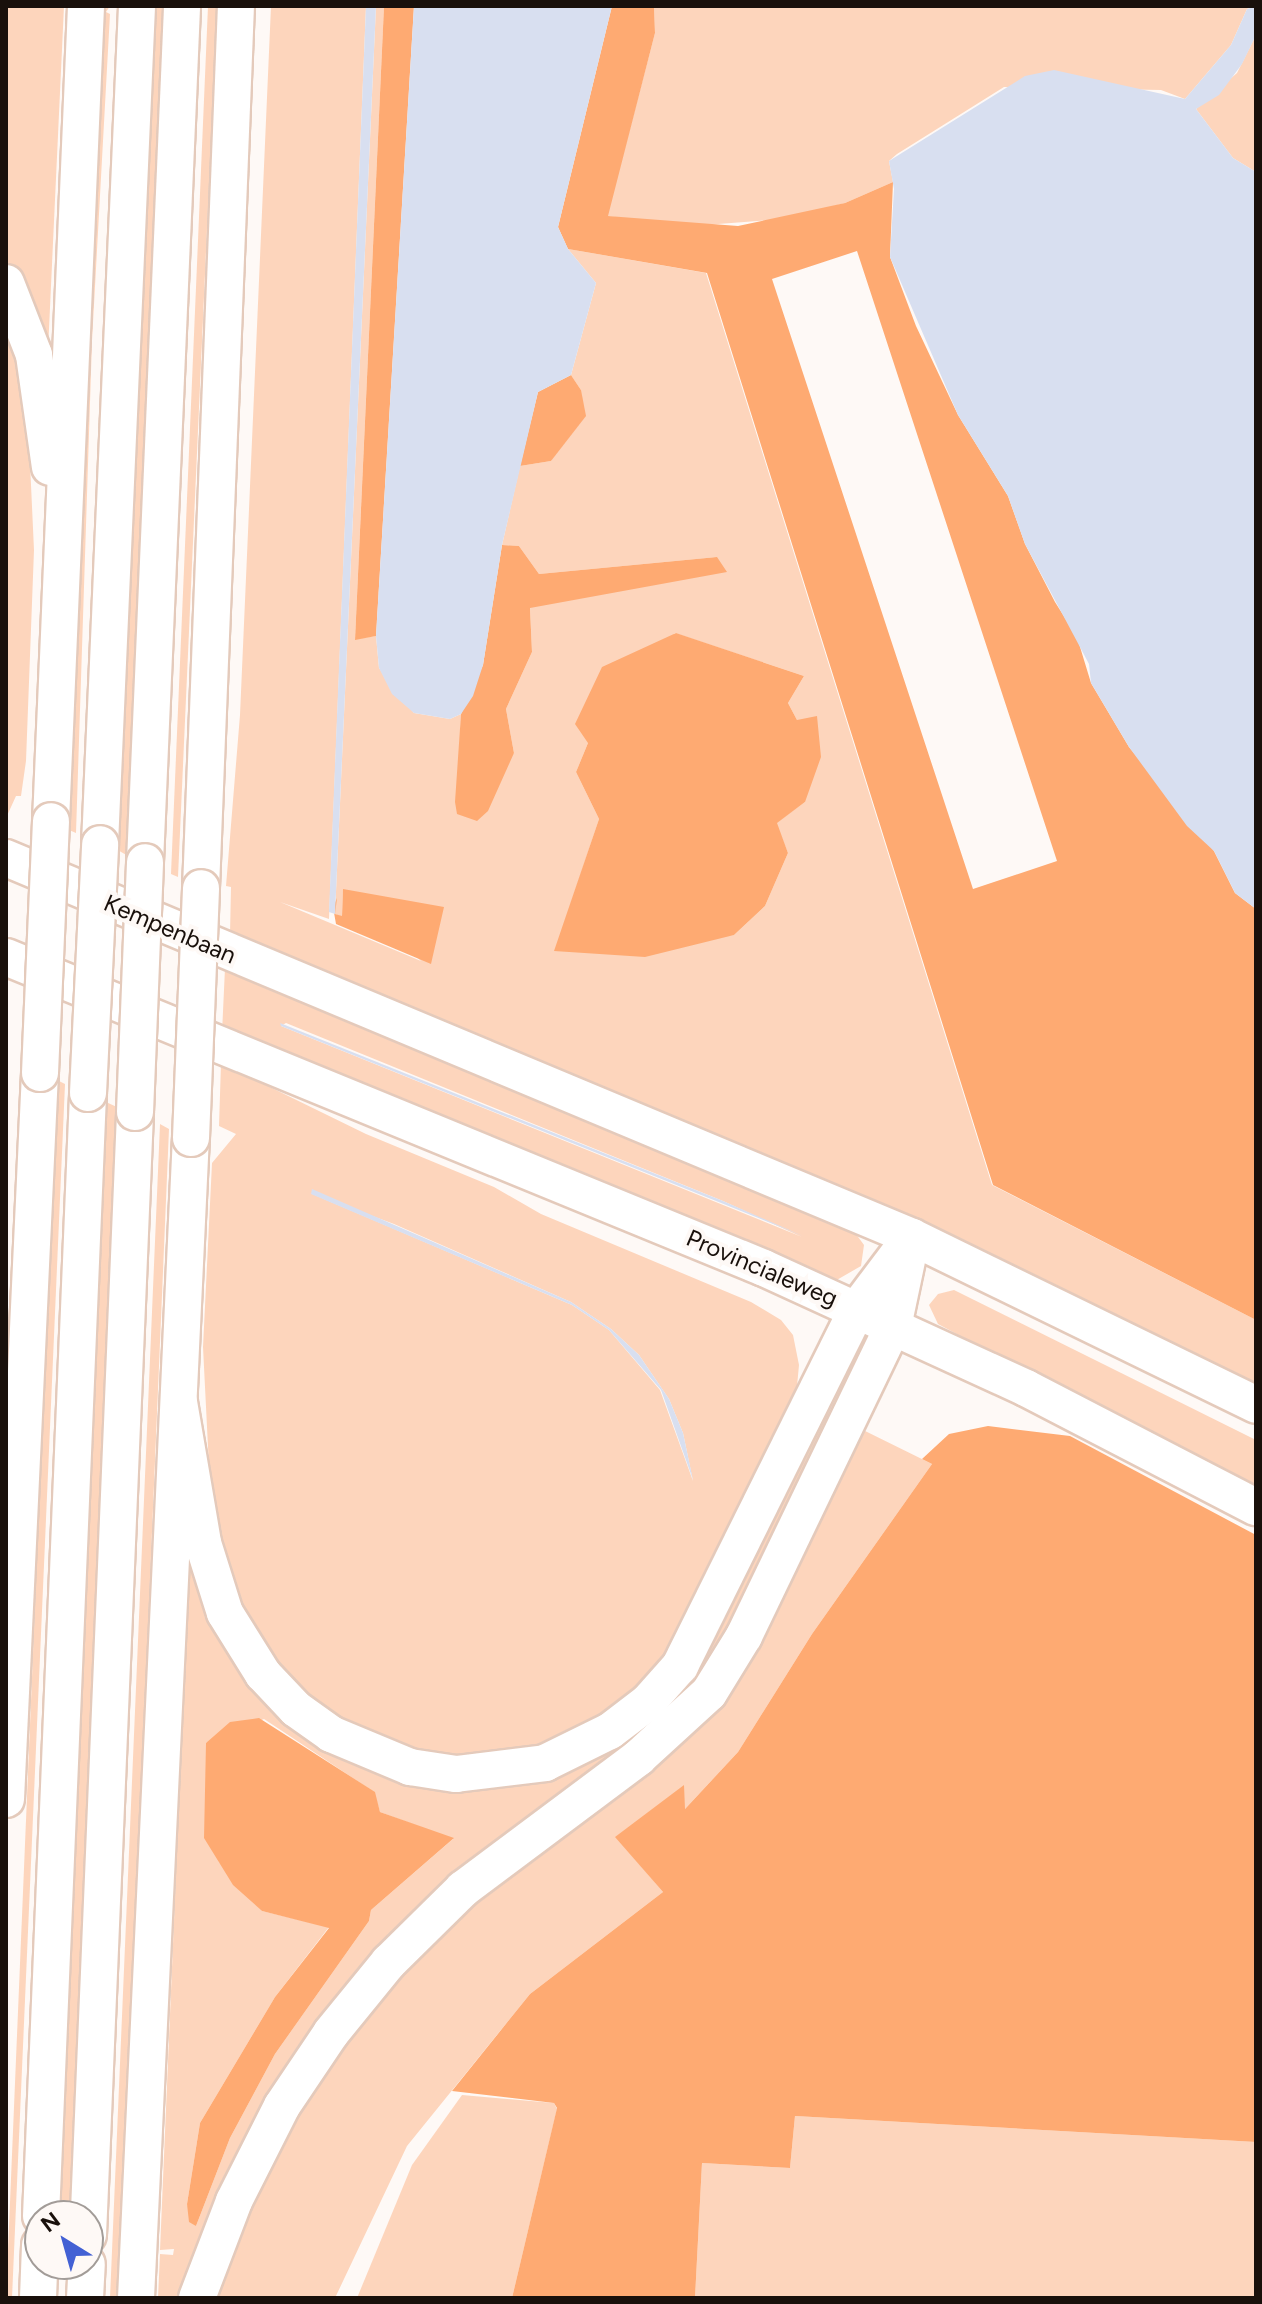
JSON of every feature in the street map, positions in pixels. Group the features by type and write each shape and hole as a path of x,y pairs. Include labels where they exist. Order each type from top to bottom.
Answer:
{"highway":[{"path":"6,1799 86,6"},
{"path":"42,2200 137,6"},
{"path":"89,2200 182,6"},
{"path":"136,2298 191,1138 236,6"},
{"path":"6,283 39,379 63,553"},
{"name":"Kempenbaan","path":"6,858 912,1237"},
{"name":"Provincialeweg","path":"6,957 857,1309 1026,1388 1256,1507"},
{"path":"179,1402 203,1543 225,1613 263,1674 331,1734 368,1753 456,1774 502,1771 581,1748 648,1702 680,1666 857,1309 912,1237"},
{"path":"197,2298 234,2201 282,2106 331,2033 389,1962 463,1889 638,1758 709,1693 744,1636 893,1327 912,1237"},
{"path":"912,1237 1256,1405"}],"shaded area":[{"path":"6,6 64,6 47,372 6,265"},
{"path":"101,6 110,6 106,12 110,14 92,341 76,833 69,830"},
{"path":"151,6 167,6 128,856 116,849"},
{"path":"208,6 217,6 178,877 171,874"},
{"path":"271,6 366,6 329,919 280,902 421,961 343,890 342,917 335,914 376,6 384,6 355,639 376,636 379,668 414,713 450,719 461,714 457,814 514,753 506,709 532,652 530,607 717,557 539,574 519,546 502,545 520,466 551,461 581,390 571,375 596,283 568,249 706,273 992,1185 1256,1320 1256,1387 816,1177 230,934 231,887 226,886 240,715","holes":["675,633 804,676 788,703 797,720 805,802 776,823 788,853 765,906 734,935 555,951 599,819 576,772 588,743"]},
{"path":"384,6 414,6 376,636 355,640"},
{"path":"612,6 654,6 655,33 608,216 738,226 845,203 893,182 890,257 916,326 958,415 1008,496 1025,544 1077,637 1091,683 1129,747 1214,851 1235,893 1256,909 1256,1320 993,1185 707,273 568,249 558,227","holes":["857,251 1057,861 973,889 772,279"]},
{"path":"654,6 1254,6 1247,9 1231,45 1185,99 1161,90 1004,87 897,154 889,161 893,182 845,203 785,219 692,226 607,216 655,33"},
{"path":"1256,35 1256,172 1233,158 1196,109 1237,73"},
{"path":"6,330 20,375 29,441 34,550 26,761 21,796 16,796 6,818"},
{"path":"571,375 581,390 586,416 551,461 520,466 538,392"},
{"path":"502,545 519,546 539,574 717,557 727,572 530,608 532,652 506,709 514,753 488,811 477,821 457,814 455,802 461,714 483,665"},
{"path":"676,633 804,676 788,703 797,720 817,716 821,757 805,802 777,823 788,853 765,906 734,935 645,957 554,951 599,819 576,772 588,743 575,724 602,667"},
{"path":"343,889 444,907 431,964 336,924 333,907 337,898 335,914 342,916"},
{"path":"225,968 853,1230 864,1245 861,1266 835,1281 222,1033","holes":["286,1023 723,1201 802,1237 281,1026"]},
{"path":"221,1063 366,1134 494,1187 541,1214 751,1302 781,1320 793,1335 799,1365 796,1397 658,1677 565,1742 462,1761 367,1739 283,1678 232,1594 210,1487 203,1347 212,1163 236,1134 219,1126","holes":["310,1193 394,1224 571,1302 611,1329 639,1355 669,1399 683,1433 693,1481 660,1390 609,1330 572,1305"]},
{"path":"57,1080 65,1084 12,2298 6,2298"},
{"path":"106,1102 119,1108 74,2200 58,2200"},
{"path":"160,1124 169,1129 120,2298 110,2298"},
{"path":"954,1290 1256,1440 1256,1494 938,1324 929,1305 938,1294"},
{"path":"822,1410 835,1416 697,1685 407,1932 188,2298 158,2298 160,2254 173,2255 174,2249 160,2250 190,1544 262,1690 500,1783 707,1650","holes":["264,1719 374,1792 380,1812 453,1839 371,1910 369,1921 275,2054 230,2138 196,2226 187,2204 200,2123 275,1997 329,1927 262,1911 219,1862 206,1803 206,1743"]},
{"path":"988,1426 1070,1436 1256,1535 1256,2142 795,2116 790,2168 702,2163 695,2298 512,2298 557,2108 554,2103 452,2091 530,1994 663,1892 615,1837 684,1785 685,1809 738,1752 812,1634 932,1464 922,1459 949,1434"},
{"path":"857,1427 932,1464 812,1634 738,1752 684,1810 684,1786 616,1837 663,1892 530,1994 407,2146 335,2298 213,2298 279,2147 347,2040 405,1969 484,1894 646,1774"},
{"path":"259,1718 375,1792 380,1812 454,1838 371,1910 369,1921 275,2054 230,2138 196,2226 189,2222 187,2204 200,2123 275,1997 329,1928 262,1911 233,1885 204,1838 206,1743 230,1722"},
{"path":"462,2095 554,2103 557,2109 512,2298 357,2298 412,2165"},
{"path":"795,2116 1256,2142 1256,2298 695,2298 702,2163 790,2168"}],"water":[{"path":"366,6 376,6 335,914 329,912"},
{"path":"414,6 612,6 558,227 568,249 596,283 571,375 538,392 502,545 483,665 473,696 461,714 450,719 414,713 392,694 379,668 376,636"},
{"path":"1256,6 1256,35 1242,64 1219,95 1196,109 1233,158 1256,172 1256,909 1235,893 1214,851 1187,826 1129,747 1091,683 1089,664 1025,544 1008,496 958,415 890,257 894,189 889,161 1025,76 1054,70 1185,99 1231,45 1247,9"},
{"path":"280,1023 723,1201 803,1236 281,1026"},
{"path":"312,1189 571,1302 611,1329 639,1355 669,1399 683,1433 693,1480 661,1390 609,1330 572,1305 311,1194"}]}
